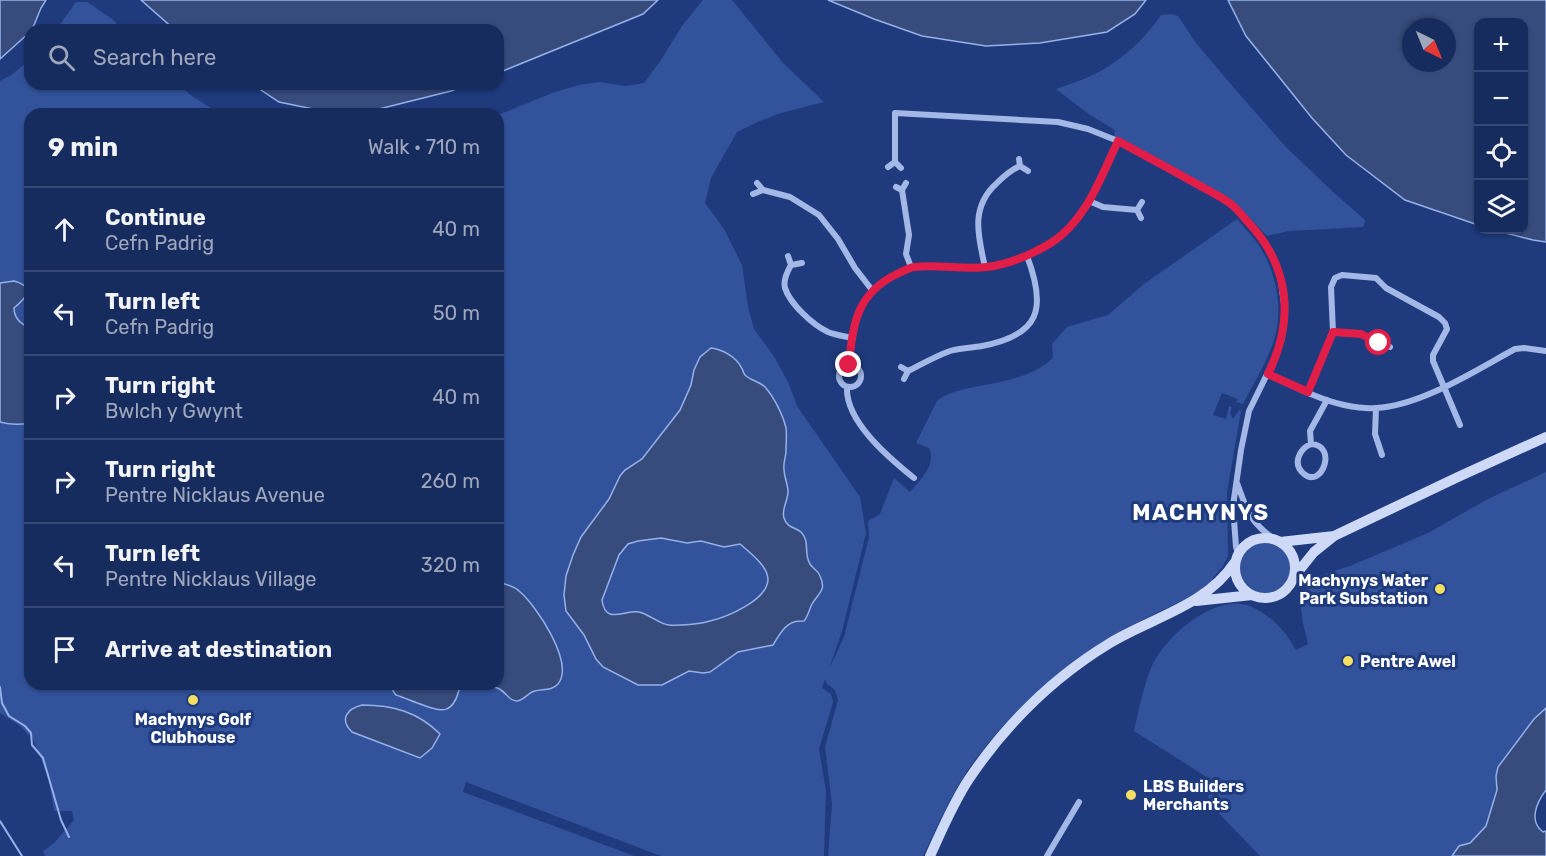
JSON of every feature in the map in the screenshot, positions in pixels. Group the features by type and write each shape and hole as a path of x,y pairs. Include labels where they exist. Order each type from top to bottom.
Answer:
{"main road":[{"path":"1195,601 1252,595 1265,598 1278,595 1285,591 1314,552 1334,536 1546,437"},
{"path":"930,856 968,780 990,750 1038,697 1073,668 1111,643 1195,601 1219,583 1228,573 1244,546 1252,541 1266,538 1277,540 1334,536"},
{"path":"1277,540 1286,546 1294,560 1294,577"},
{"path":"1237,558 1235,572 1238,581 1252,595"}],"street":[{"path":"901,168 894,162 896,113 1058,122 1088,129 1118,141 1232,205 1254,228 1264,241 1280,274 1285,312 1282,338 1275,358 1249,411 1233,506 1237,558"},
{"path":"849,365 851,338 858,312 872,290 890,277 911,267 985,267 1007,264 1053,242 1074,223 1089,201 1118,141"},
{"path":"888,167 894,162"},
{"path":"985,267 979,241 978,217 983,200 992,187 1019,163 1028,171"},
{"path":"757,183 763,190 790,197 819,215 872,290"},
{"path":"906,183 899,189 909,235 906,254 911,267"},
{"path":"753,194 763,190"},
{"path":"1089,201 1103,207 1137,210"},
{"path":"1137,210 1142,202"},
{"path":"1137,210 1141,218"},
{"path":"788,256 791,265 786,274 785,287 793,302 808,320 828,333 851,338"},
{"path":"904,379 909,371 951,350 985,345 1019,334 1033,321 1037,302 1035,276 1027,256"},
{"path":"791,265 802,263"},
{"path":"1308,392 1333,332 1331,286 1335,278 1342,275 1376,278 1386,288 1439,317 1445,323 1447,329 1433,355 1433,361 1460,425"},
{"path":"1333,332 1361,334 1390,347"},
{"path":"1268,374 1327,400 1356,407 1376,408 1397,405 1444,387 1515,349 1546,351"},
{"path":"849,365 856,367 861,376 859,383 847,387 838,377 843,368 849,365"},
{"path":"901,367 909,371"},
{"path":"847,387 846,396 850,407 862,427 879,447 914,478"},
{"path":"1311,444 1310,430 1327,400"},
{"path":"1376,408 1375,434 1382,455"},
{"path":"1311,444 1321,448 1325,457 1323,470 1313,477 1302,472 1298,461 1298,455 1302,449 1311,444"},
{"path":"1237,482 1252,520 1262,531 1277,540"},
{"path":"1047,856 1079,802"}],"shaded area":[{"path":"0,0 46,0 34,24 24,24 24,37 0,59"},
{"path":"141,0 658,0 643,14 504,71 504,24 168,24"},
{"path":"703,0 732,0 783,63 824,102 781,113 737,132 711,178 705,203 724,229 742,265 748,307 754,329 775,358 789,384 797,406 860,497 866,533 842,631 829,669 844,637 869,537 868,521 880,514 894,478 910,492 926,472 931,460 929,448 916,443 937,401 952,393 1018,377 1039,368 1053,358 1052,344 1067,327 1108,315 1144,284 1237,219 1255,240 1267,260 1275,282 1278,317 1271,348 1243,404 1236,402 1238,399 1222,393 1213,415 1226,419 1229,406 1232,407 1230,413 1233,419 1239,410 1241,411 1227,492 1228,556 1212,579 1213,582 1092,649 1052,679 1015,713 967,771 923,856 828,856 832,804 825,747 838,700 835,690 827,684 825,679 822,688 831,694 833,702 819,749 826,791 824,856 661,856 466,782 463,792 634,856 45,856 43,851 54,843 74,820 72,811 54,811 49,779 33,739 19,725 0,713 0,422 8,425 24,424 24,690 504,690 504,113 579,85 599,82 626,86 644,83 682,26"},
{"path":"828,0 1146,0 1135,14 1107,32 1040,43 986,46 922,36"},
{"path":"1228,0 1546,0 1546,242 1510,234 1528,234 1528,18 1474,18 1474,224 1405,200 1346,155 1312,118 1246,36"},
{"path":"76,2 87,2 117,24 60,24"},
{"path":"1161,15 1178,16 1196,43 1285,146 1365,220 1363,227 1289,231 1267,236 1236,204 1197,180 1114,137 1115,131 1112,128 1090,115 1056,89 1105,68 1140,41"},
{"path":"24,65 24,90 185,90 211,108 24,108 24,325 15,315 14,308 23,300 14,281 0,283 0,81"},
{"path":"261,90 454,90 383,108 308,108 279,102"},
{"path":"14,281 24,285 24,298 14,308 15,315 24,325 24,424 0,422 0,283"},
{"path":"711,348 728,354 739,363 745,375 765,387 778,406 786,430 784,467 788,492 783,512 784,518 787,524 804,535 810,564 819,574 823,585 804,621 787,626 773,645 738,652 710,672 689,671 662,685 638,685 603,667 596,659 584,635 566,611 564,595 566,576 581,537 609,499 620,476 642,459 680,410 700,357","holes":["661,538 687,543 701,541 724,547 740,544 765,569 768,579 766,587 761,594 745,606 726,616 701,623 669,625 639,612 616,615 607,612 602,600 619,555 628,544"]},
{"name":"Pentre Awel","path":"1546,472 1546,708 1534,719 1498,767 1497,790 1486,826 1470,843 1459,846 1452,856 1260,856 1207,801 1213,781 1134,731 1143,691 1157,656 1192,620 1221,606 1236,603 1250,606 1264,613 1276,624 1287,635 1296,650 1308,644 1301,609 1303,596 1315,577 1350,566 1428,533 1488,499"},
{"path":"1265,541 1279,545 1287,553 1291,567 1287,581 1279,589 1265,593 1251,589 1243,581 1239,567 1243,553 1251,545"},
{"path":"504,584 517,589 535,608 558,649 562,675 558,684 552,688 532,692 518,701 511,699 503,691"},
{"path":"459,690 454,703 442,710 430,708 396,695 393,691"},
{"path":"362,705 384,706 404,711 423,720 440,734 432,748 420,758 352,732 346,723 346,715 352,709"},
{"path":"1546,708 1546,790 1537,806 1535,817 1538,828 1543,832 1546,831 1546,856 1452,856 1459,846 1470,843 1486,826 1497,790 1498,767 1534,719"}],"waterway":[{"path":"0,687 2,703 9,716 25,726 31,733 32,745 43,758 61,820 69,837"},
{"path":"0,821 22,856"}],"place":[{"name":"Machynys Water Park Substation","path":"1440,589"},
{"name":"Pentre Awel","path":"1348,661"},
{"name":"Machynys Golf Clubhouse","path":"193,700"},
{"name":"LBS Builders Merchants","path":"1131,795"}],"district":[{"name":"MACHYNYS","path":"1201,512"}],"route":[{"path":"849,365 851,338 858,312 872,290 890,277 911,267 985,267 1007,264 1053,242 1074,223 1089,201 1118,141 1232,205 1264,241 1280,274 1285,312 1282,338 1268,374 1308,392 1333,332 1361,334 1379,343"}]}
